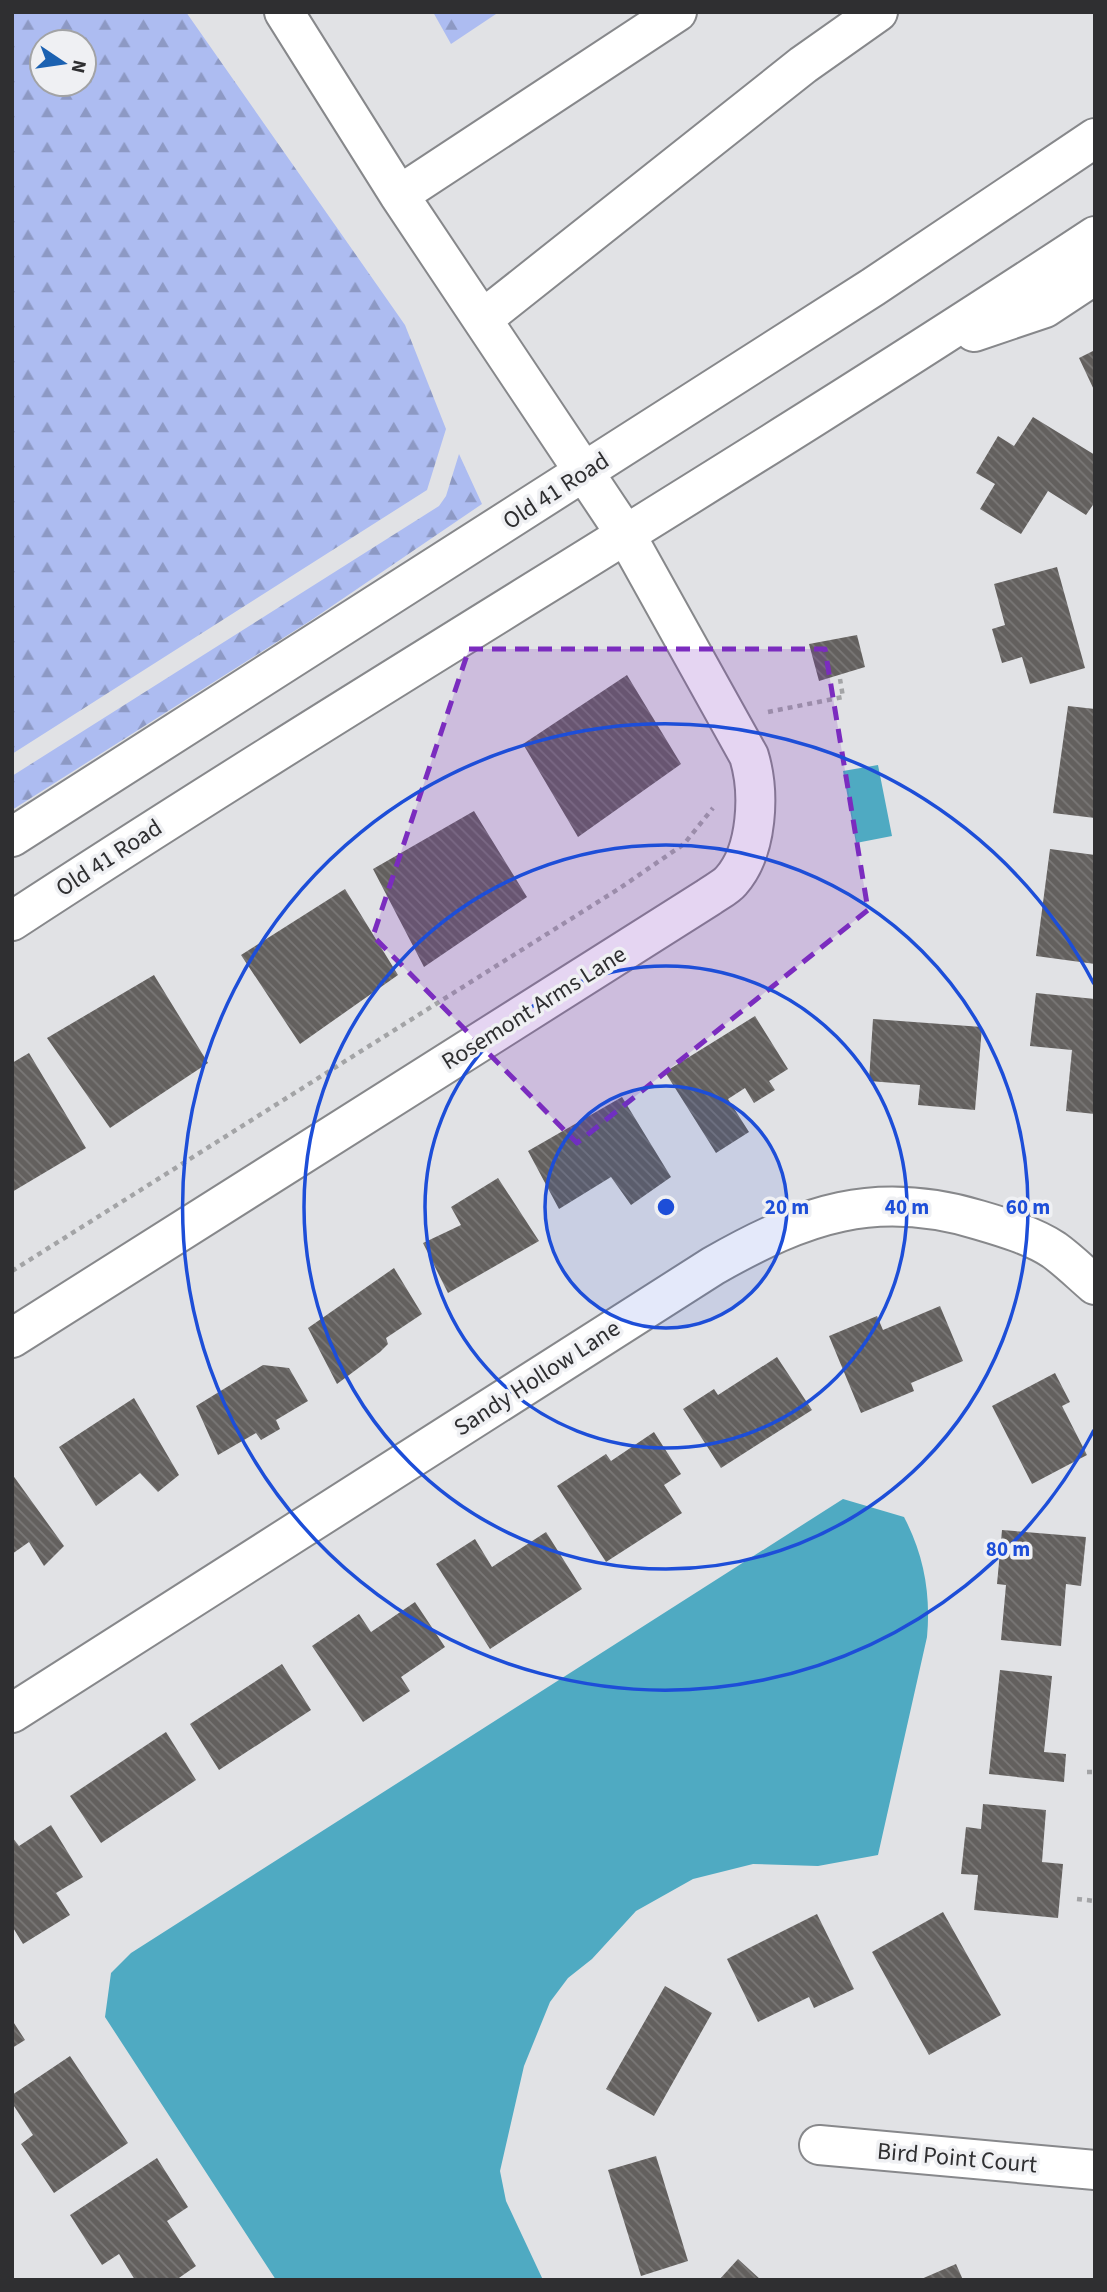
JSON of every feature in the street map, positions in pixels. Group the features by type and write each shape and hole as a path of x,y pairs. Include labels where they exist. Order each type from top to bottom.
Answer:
{"street":[{"name":"Rosemont Arms Lane","path":"12,1338 732,881 747,852 754,819 754,772 729,719 626,535 484,318 399,195 284,12"},
{"path":"399,195 677,12"},
{"path":"484,318 803,65 878,12"},
{"name":"Old 41 Road","path":"12,837 873,287 1095,138"},
{"name":"Old 41 Road","path":"12,921 222,786 922,350 1095,236"},
{"path":"922,350 1045,308 1095,275"},
{"name":"Sandy Hollow Lane","path":"12,1713 702,1273 769,1234 828,1213 892,1206 949,1211 1002,1226 1052,1249 1095,1285"},
{"name":"Bird Point Court","path":"819,2145 1095,2170"}],"path":[{"path":"764,712 843,697 840,679"},
{"path":"12,1271 620,888 684,844 702,825 714,805"},
{"path":"1087,1772 1095,1772"},
{"path":"1077,1899 1095,1901"}],"highlighted area":[{"path":"469,649 825,649 868,910 577,1143 373,936"}],"green space":[{"path":"12,12 186,12 405,325 446,429 427,490 12,754"},
{"path":"433,12 499,12 451,44"},
{"path":"459,454 482,504 310,621 12,810 12,776 439,506 446,496"}],"shaded area":[{"path":"878,765 892,836 856,843 843,771"},
{"path":"843,1499 904,1517 917,1546 927,1590 927,1637 878,1855 818,1866 753,1864 693,1879 636,1911 592,1959 568,1978 550,2002 524,2066 500,2171 506,2201 543,2280 276,2280 105,2017 111,1973 131,1953"}],"building":[{"path":"1095,350 1095,392 1079,358"},
{"path":"1033,417 1095,455 1095,502 1086,515 1048,491 1021,534 980,509 995,484 976,473 998,436 1014,446"},
{"path":"1057,567 1085,668 1030,684 1022,657 1002,663 992,629 1005,625 994,584"},
{"path":"857,635 865,667 819,681 809,644"},
{"path":"627,675 681,764 578,837 523,744"},
{"path":"1068,706 1095,709 1095,818 1053,813"},
{"path":"474,811 527,897 424,967 373,869"},
{"path":"1050,849 1095,855 1095,964 1036,956"},
{"path":"345,889 398,975 300,1044 241,955"},
{"path":"154,975 208,1063 110,1128 47,1038"},
{"path":"1036,993 1095,999 1095,1114 1066,1111 1072,1050 1030,1046"},
{"path":"755,1016 788,1069 769,1081 775,1090 754,1103 745,1088 728,1099 749,1132 716,1153 665,1072"},
{"path":"873,1019 982,1027 975,1110 918,1105 920,1085 869,1081"},
{"path":"29,1053 86,1148 12,1192 12,1063"},
{"path":"622,1097 671,1177 631,1205 611,1177 559,1209 528,1151"},
{"path":"498,1178 539,1241 448,1293 423,1243 461,1225 451,1207"},
{"path":"394,1268 422,1314 386,1338 388,1344 380,1352 337,1384 308,1328"},
{"path":"940,1306 963,1361 911,1383 914,1391 861,1413 829,1336 877,1316 883,1330"},
{"path":"777,1357 812,1410 721,1468 683,1409 714,1389 718,1395"},
{"path":"263,1365 289,1368 308,1401 276,1420 280,1429 261,1440 256,1433 218,1455 196,1406"},
{"path":"1055,1373 1070,1402 1062,1406 1087,1455 1032,1484 992,1406"},
{"path":"134,1398 179,1475 158,1492 140,1473 96,1506 59,1447"},
{"path":"654,1432 681,1474 664,1485 682,1513 606,1562 557,1486 606,1454 611,1461"},
{"path":"12,1474 64,1546 44,1566 29,1542 12,1554"},
{"path":"1002,1530 1086,1537 1081,1586 1066,1584 1061,1646 1001,1640 1006,1585 997,1584"},
{"path":"546,1532 582,1589 490,1649 436,1564 475,1539 492,1567"},
{"path":"415,1602 445,1647 401,1677 410,1691 363,1722 312,1646 359,1614 371,1632"},
{"path":"282,1664 311,1710 219,1770 190,1724"},
{"path":"1000,1670 1052,1676 1044,1752 1066,1754 1064,1782 989,1774"},
{"path":"166,1732 196,1780 101,1843 70,1796"},
{"path":"983,1804 1046,1810 1042,1862 1063,1864 1058,1918 974,1910 978,1875 961,1874 966,1827 981,1829"},
{"path":"51,1825 83,1877 56,1893 70,1915 23,1944 12,1926 12,1837 19,1846"},
{"path":"943,1912 1001,2015 929,2055 872,1952"},
{"path":"817,1914 854,1989 814,2008 809,1997 758,2022 727,1959"},
{"path":"665,1986 712,2013 654,2116 606,2089"},
{"path":"12,2020 25,2040 12,2048"},
{"path":"70,2056 128,2143 54,2193 21,2144 33,2135 12,2103 12,2095"},
{"path":"656,2156 688,2261 641,2276 608,2170"},
{"path":"157,2158 188,2207 167,2221 196,2266 176,2280 135,2280 119,2254 102,2265 70,2215"},
{"path":"738,2259 761,2280 719,2280"},
{"path":"956,2264 963,2280 919,2280"}]}
